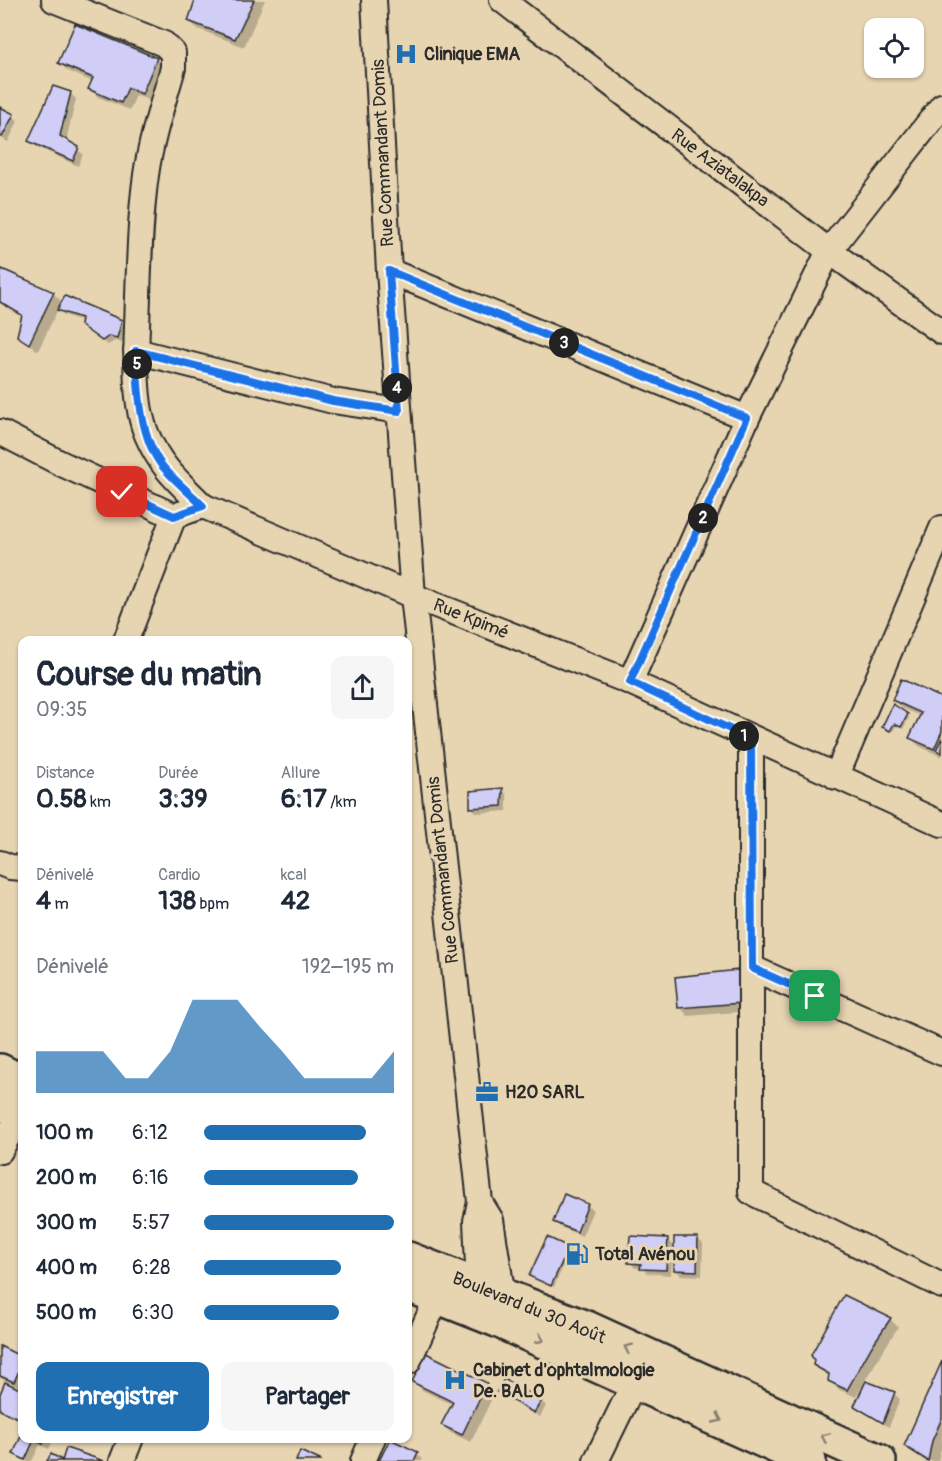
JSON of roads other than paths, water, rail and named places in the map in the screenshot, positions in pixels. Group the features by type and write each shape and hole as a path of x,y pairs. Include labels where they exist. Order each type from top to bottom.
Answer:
{"highway":[{"path":"0,1071 17,1102"},
{"name":"Boulevard du 30 Août","path":"412,1261 487,1304 635,1381 809,1461"},
{"name":"Boulevard du 30 Août","path":"412,1287 437,1298 487,1304 589,1329 879,1461"}],"street":[{"path":"0,432 60,463 174,516 203,506 162,465 146,433 140,403 136,351 140,240 146,174 173,68 173,53 164,44 54,0"},
{"name":"Rue Commandant Domis","path":"374,0 389,271 413,596 480,1202 491,1220 487,1304"},
{"name":"Rue Aziatalakpa","path":"502,0 829,251 942,332"},
{"path":"630,682 747,418 829,251 942,106"},
{"path":"389,271 747,418"},
{"path":"136,351 333,401 399,411"},
{"name":"Rue Kpimé","path":"203,506 413,596 630,682 942,824"},
{"path":"128,636 174,516"},
{"path":"836,777 942,528"},
{"path":"751,739 751,1192 942,1286"},
{"path":"0,863 18,867"},
{"path":"752,968 942,1053"},
{"path":"0,1151 17,1102"},
{"path":"412,1353 437,1298"},
{"path":"596,1461 635,1381"},
{"path":"122,1461 129,1443"},
{"path":"363,1461 371,1443"}],"place":[{"name":"Clinique EMA","path":"406,54"},
{"name":"H2O SARL","path":"487,1092"},
{"name":"Total Avénou","path":"577,1254"},
{"name":"Cabinet d'ophtalmologie De. BALO","path":"455,1380"}]}
